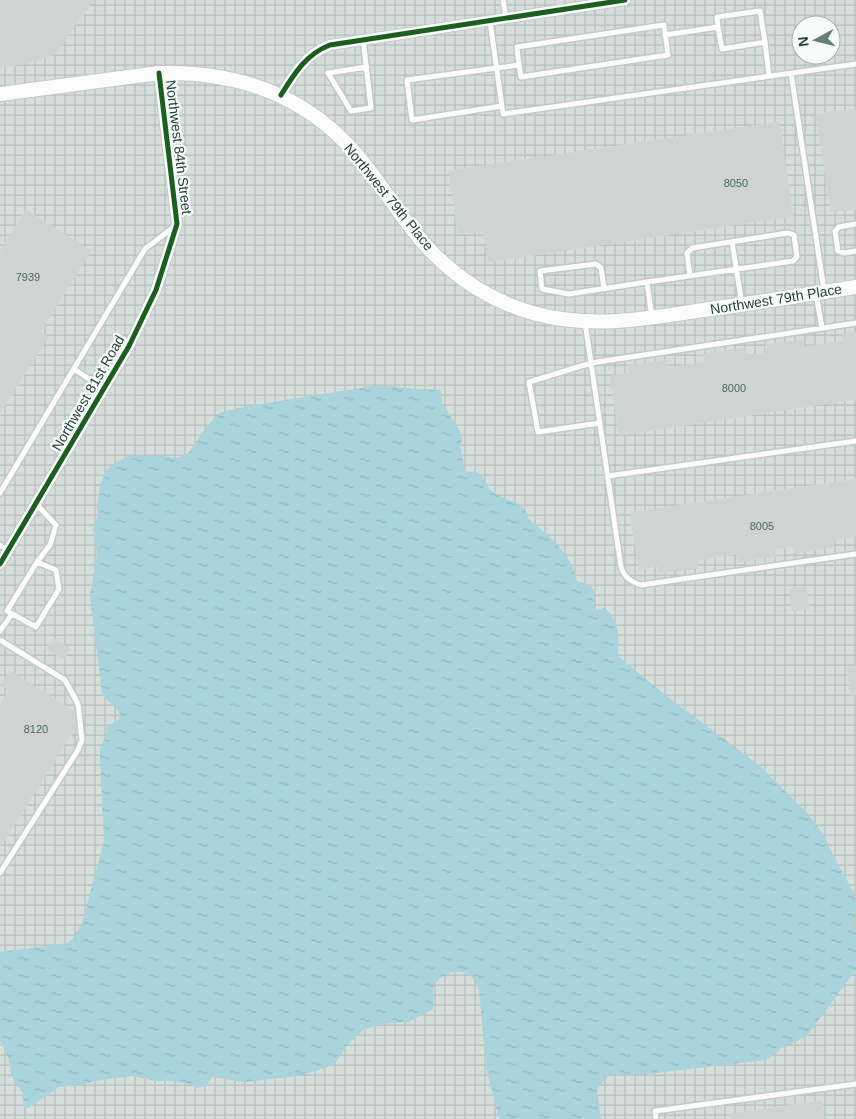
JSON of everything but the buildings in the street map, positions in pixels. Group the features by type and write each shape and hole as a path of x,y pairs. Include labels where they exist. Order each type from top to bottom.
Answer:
{"main road":[{"name":"Northwest 79th Place","path":"0,94 178,72 226,78 265,88 281,95 314,115 343,140 370,170 419,238 454,273 484,293 516,307 547,317 585,322 613,323 856,287"}],"street":[{"path":"281,95 298,69 314,53 330,45 625,0"},
{"name":"Northwest 84th Street","path":"158,73 177,224"},
{"name":"Northwest 81st Road","path":"0,564 4,547 36,503 129,346 156,290 177,224"}],"lane":[{"path":"503,0 506,18"},
{"path":"765,42 722,49 717,17 760,11 765,42 769,76"},
{"path":"490,20 503,114 856,64"},
{"path":"664,24 668,55 521,77 519,64 517,47 664,24"},
{"path":"665,35 718,28"},
{"path":"363,39 371,108 351,111 328,73 366,67"},
{"path":"502,106 412,120 407,80 519,64"},
{"path":"791,73 820,293 822,328"},
{"path":"0,492 145,250 177,224"},
{"path":"856,224 840,226 835,231 838,251 844,253 856,251"},
{"path":"604,288 601,268 596,264 540,271 542,289 569,294 793,261 797,257 794,235 788,233 692,248 687,253 690,276"},
{"path":"732,242 742,305"},
{"path":"647,282 652,318"},
{"path":"585,322 621,567 629,581 641,586 856,554"},
{"path":"600,424 538,432 529,382 591,363 856,323"},
{"path":"74,370 104,389"},
{"path":"608,476 856,441"},
{"path":"36,503 56,525 50,545 37,562 6,612 36,627 59,589 56,570 37,562"},
{"path":"0,631 12,614"},
{"path":"0,640 65,680 78,704 82,740 78,750 0,873"},
{"path":"656,1119 655,1110 856,1084"}],"shaded area":[{"path":"0,0 856,0 856,1119 0,1119"}],"water":[{"path":"373,386 438,389 441,392 442,403 460,431 462,439 460,446 465,470 480,474 491,491 524,508 528,518 564,553 574,570 577,581 593,589 595,610 605,608 614,618 618,630 618,656 664,694 760,766 807,813 824,835 853,891 856,902 854,926 856,934 856,970 806,1037 781,1048 766,1060 638,1075 615,1074 607,1077 597,1089 601,1119 499,1119 486,1067 479,990 475,981 464,972 454,972 436,982 433,988 433,1009 408,1022 382,1024 363,1030 347,1046 336,1062 299,1076 244,1082 212,1077 207,1086 197,1088 188,1084 156,1081 133,1076 59,1087 24,1109 22,1092 13,1079 8,1057 0,1041 0,952 67,943 73,939 82,923 104,841 100,748 107,734 106,727 119,719 120,714 102,694 90,596 97,554 93,529 98,515 100,485 106,471 115,463 128,456 165,456 176,458 188,454 206,427 221,412"}],"cycle path":[{"path":"281,95 307,59 330,45 625,0"},
{"path":"0,564 129,346 156,290 177,224 159,73"}]}
